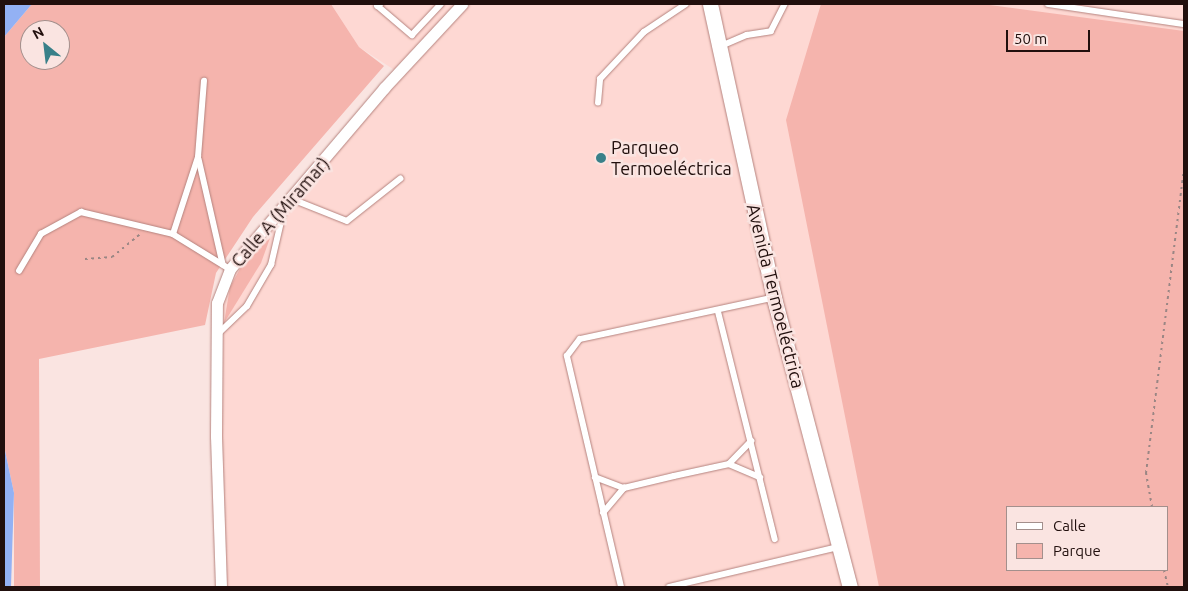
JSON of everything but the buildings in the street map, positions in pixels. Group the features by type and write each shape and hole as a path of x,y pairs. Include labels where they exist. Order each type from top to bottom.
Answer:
{"main road":[{"name":"Avenida Termoeléctrica","path":"710,4 774,298 850,587"}],"street":[{"name":"Calle A (Miramar)","path":"221,587 216,436 217,303 226,267 288,203 384,88 462,4"}],"lane":[{"path":"381,4 378,6 412,35 441,4"},
{"path":"598,103 600,78 644,32 686,4"},
{"path":"720,47 747,35 771,31 784,4"},
{"path":"1048,4 1184,24"},
{"path":"173,234 198,157 204,81"},
{"path":"198,157 226,267"},
{"path":"218,334 247,306 271,265 288,203 347,221 400,179"},
{"path":"19,272 41,234 81,212 173,234 226,267"},
{"path":"621,587 567,356 580,339 774,298"},
{"path":"718,310 775,539"},
{"path":"595,477 624,488 729,464 750,442"},
{"path":"729,464 760,477"},
{"path":"603,512 624,488"},
{"path":"669,587 840,547"}],"path":[{"path":"1152,506 1146,473 1184,170"},
{"path":"85,259 112,257 148,228"},
{"path":"1164,571 1168,587"}],"shaded area":[{"path":"331,4 1184,4 1184,587 221,587 217,303 229,270 399,73 359,47"}],"green space":[{"path":"32,4 331,4 359,47 384,66 253,217 216,273 205,325 39,359 40,587 14,587 14,493 4,446 4,37"},
{"path":"821,4 982,4 1184,31 1184,587 879,587 786,120"},
{"path":"270,238 261,263 224,323 230,287 241,267"}],"water":[{"path":"4,4 32,4 4,37"},
{"path":"4,446 14,493 11,587 4,587"}],"place":[{"name":"Parqueo Termoeléctrica","path":"601,158"}]}
